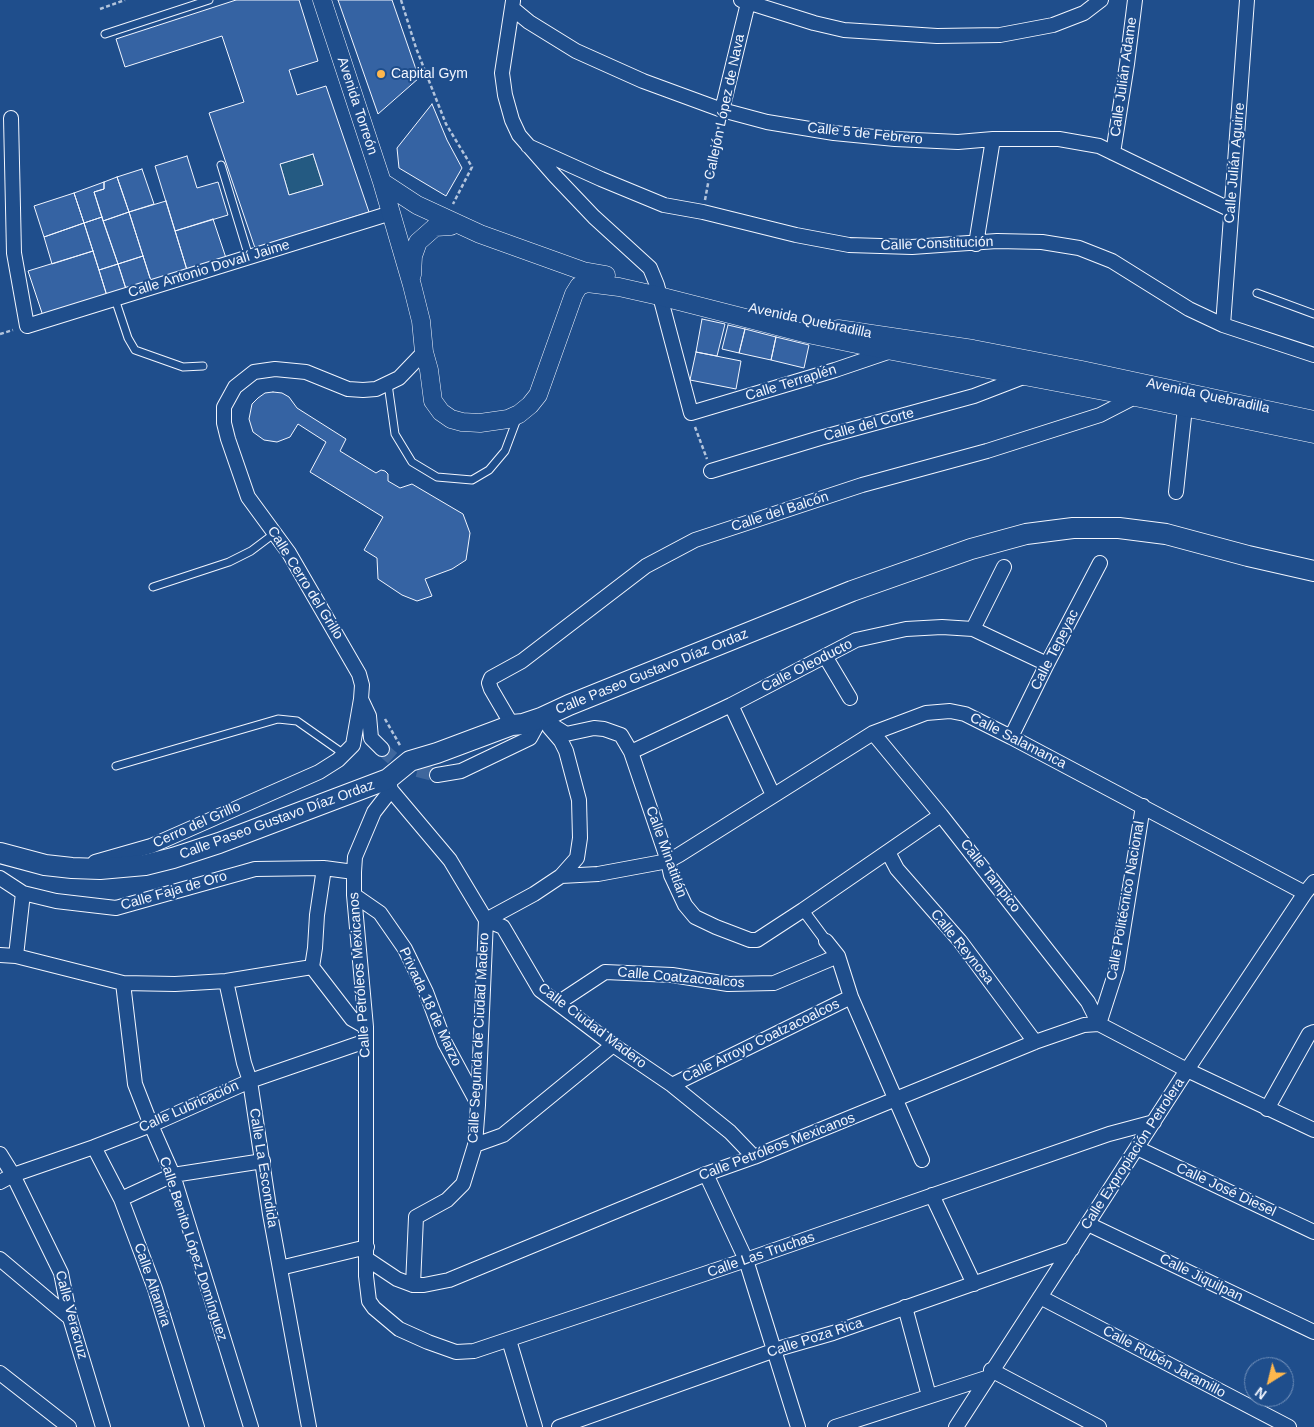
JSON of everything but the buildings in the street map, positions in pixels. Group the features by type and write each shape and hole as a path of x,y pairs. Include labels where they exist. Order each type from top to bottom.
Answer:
{"main road":[{"name":"Calle Paseo Gustavo Díaz Ordaz","path":"0,853 45,865 100,869 137,866 173,858 389,784 410,761 512,725 541,718 852,591 971,550 1026,534 1073,528 1128,529 1166,534 1314,571"}],"street":[{"name":"Avenida Torreón","path":"322,0 391,213"},
{"path":"744,1 814,23 844,30 937,36 1000,35 1035,29 1066,22 1084,13 1101,0"},
{"name":"Calle Julián Adame","path":"1113,153 1135,0"},
{"name":"Calle Julián Aguirre","path":"1223,325 1247,0"},
{"name":"Callejón López de Nava","path":"722,110 744,1"},
{"path":"512,4 502,73 504,95 512,120 519,135 528,146 594,217 650,268 658,290 690,413"},
{"name":"Calle 5 de Febrero","path":"512,4 529,22 576,51 643,81 722,110 768,122 834,133 895,139 958,142 993,139 1060,139 1099,146 1231,210"},
{"name":"Calle Antonio Dovalí Jaime","path":"11,118 14,253 27,326 391,213"},
{"path":"976,244 993,139"},
{"name":"Calle Constitución","path":"528,146 664,205 849,245 912,247 976,244 997,241 1042,242 1079,248 1112,261 1189,309 1223,325 1314,355"},
{"name":"Avenida Quebradilla","path":"382,182 417,206 448,222 583,271 658,290 808,334 1026,376 1136,389"},
{"path":"448,222 406,212 391,213 421,322 424,352 429,370 433,401 441,412 451,419 462,422 480,423 508,419 519,414"},
{"path":"412,285 413,256 418,242 435,227 448,222"},
{"name":"Avenida Quebradilla","path":"519,414 538,395 574,294 582,284 597,284 658,290 845,331 899,337 973,349 1136,389 1314,420"},
{"name":"Calle Terraplén","path":"690,413 892,351"},
{"name":"Calle Cerro del Grillo","path":"319,772 338,760 353,745 362,685 355,666 289,552 248,497 228,439 224,423 224,407 235,387 254,372 275,368 306,372 348,389 376,389 399,378 424,352"},
{"name":"Calle del Corte","path":"711,471 820,438 974,396 1026,376"},
{"name":"Calle del Balcón","path":"512,725 491,689 489,683 491,678 522,661 646,566 686,544 862,485 987,451 1100,415 1136,389"},
{"name":"Avenida Quebradilla","path":"1186,399 1314,434"},
{"path":"1176,492 1186,399"},
{"name":"Calle Tepeyac","path":"1011,737 1100,563"},
{"path":"973,629 1004,567"},
{"name":"Calle Oleoducto","path":"631,752 731,705 856,640 906,629 942,627 973,629 1047,664"},
{"path":"825,656 850,698"},
{"path":"361,699 369,716 371,738 382,749"},
{"path":"731,705 773,795"},
{"name":"Calle Salamanca","path":"562,876 598,874 668,860 679,856 872,733 926,713 950,711 965,714 1143,806 1309,887"},
{"path":"437,775 461,771 530,738 541,718 561,741 566,751 579,800 580,838 577,858 562,876 534,894 486,920"},
{"name":"Calle Minatitlán","path":"541,718 566,734 594,728 616,732 621,735 631,752 668,860 671,875 685,905 695,917 750,940 757,940 803,910 941,815"},
{"name":"Calle Tampico","path":"872,733 941,815 1088,1002 1099,1024"},
{"name":"Cerro del Grillo","path":"72,868 125,855 151,846 319,772"},
{"name":"Calle Petróleos Mexicanos","path":"374,1308 369,1301 366,1276 366,1034 354,895 354,872 355,857 374,812 389,784"},
{"name":"Calle Ciudad Madero","path":"389,784 450,860 486,920 503,926 540,990 613,1045 672,1085 730,1132 754,1157"},
{"name":"Calle Politécnico Nacional","path":"1099,1024 1117,968 1143,806"},
{"name":"Calle Reynosa","path":"888,852 897,869 960,941 1035,1042"},
{"path":"324,868 312,967 366,1034"},
{"name":"Calle Faja de Oro","path":"0,878 23,893 56,901 116,908 255,869 324,868 354,872"},
{"name":"Calle Expropiación Petrolera","path":"956,1427 1187,1070 1309,887"},
{"path":"16,956 23,893"},
{"name":"Privada 18 de Marzo","path":"354,895 380,913 405,949 426,992 445,1043 478,1105"},
{"path":"803,910 838,956 851,997 922,1160"},
{"name":"Calle Segunda de Ciudad Madero","path":"414,1285 416,1217 447,1200 463,1184 474,1145 478,1105 486,920"},
{"path":"0,954 16,956 123,982 175,984 226,981 312,967"},
{"name":"Calle Coatzacoalcos","path":"558,1004 605,972 672,974 728,984 774,983 838,956"},
{"name":"Calle La Escondida","path":"226,981 244,1063 250,1080 270,1214 309,1427"},
{"name":"Calle Benito López Domínguez","path":"123,982 135,1084 150,1125 173,1175 250,1427"},
{"name":"Calle Arroyo Coatzacoalcos","path":"672,1085 851,997"},
{"path":"1099,1024 1187,1070 1314,1130"},
{"name":"Calle Petróleos Mexicanos","path":"367,1253 397,1279 414,1285 424,1286 448,1280 706,1174 754,1157 896,1100 1035,1042 1084,1025 1099,1024"},
{"path":"1267,1109 1309,1034 1314,1032"},
{"name":"Calle Lubricación","path":"0,1182 13,1175 150,1125 250,1080 366,1034"},
{"path":"474,1145 503,1135 613,1045"},
{"name":"Calle Las Truchas","path":"374,1308 399,1329 428,1342 456,1352 474,1351 746,1260 1108,1134 1154,1122"},
{"name":"Calle Altamira","path":"94,1147 121,1199 155,1289 198,1427"},
{"name":"Calle José Diesel","path":"1137,1148 1314,1232"},
{"name":"Calle Veracruz","path":"0,1154 13,1175 61,1273 70,1318 103,1427"},
{"path":"121,1199 173,1175 263,1162"},
{"path":"706,1174 746,1260 798,1427"},
{"path":"932,1195 974,1284"},
{"name":"Calle Jiquilpan","path":"1088,1224 1314,1332"},
{"name":"Calle Poza Rica","path":"559,1427 1072,1250"},
{"path":"280,1268 367,1253"},
{"path":"0,1259 70,1318"},
{"name":"Calle Rubén Jaramillo","path":"1040,1297 1289,1427"},
{"path":"905,1307 929,1396"},
{"path":"509,1340 535,1427"},
{"path":"0,1373 70,1427"},
{"path":"835,1427 989,1374 1099,1427"}],"lane":[{"path":"104,34 209,0"},
{"path":"222,165 250,257"},
{"path":"1257,293 1314,314"},
{"path":"115,299 128,338 135,350 183,367 203,366"},
{"path":"388,384 395,434 412,462 437,476 472,480 489,470 505,451 519,414"},
{"path":"153,587 229,562 251,551 275,533"},
{"path":"116,766 278,719 297,721 345,754"}],"path":[{"path":"100,9 125,0"},
{"path":"401,0 416,48 446,124 472,167 448,222"},
{"name":"Callejón López de Nava","path":"703,212 722,110"},
{"path":"690,413 711,471"},
{"path":"382,715 410,761"}],"shaded area":[{"path":"313,154 323,185 289,195 280,164"}],"tunnel":[{"path":"382,749 406,767 437,775"}],"place":[{"name":"Capital Gym","path":"381,74"}]}
